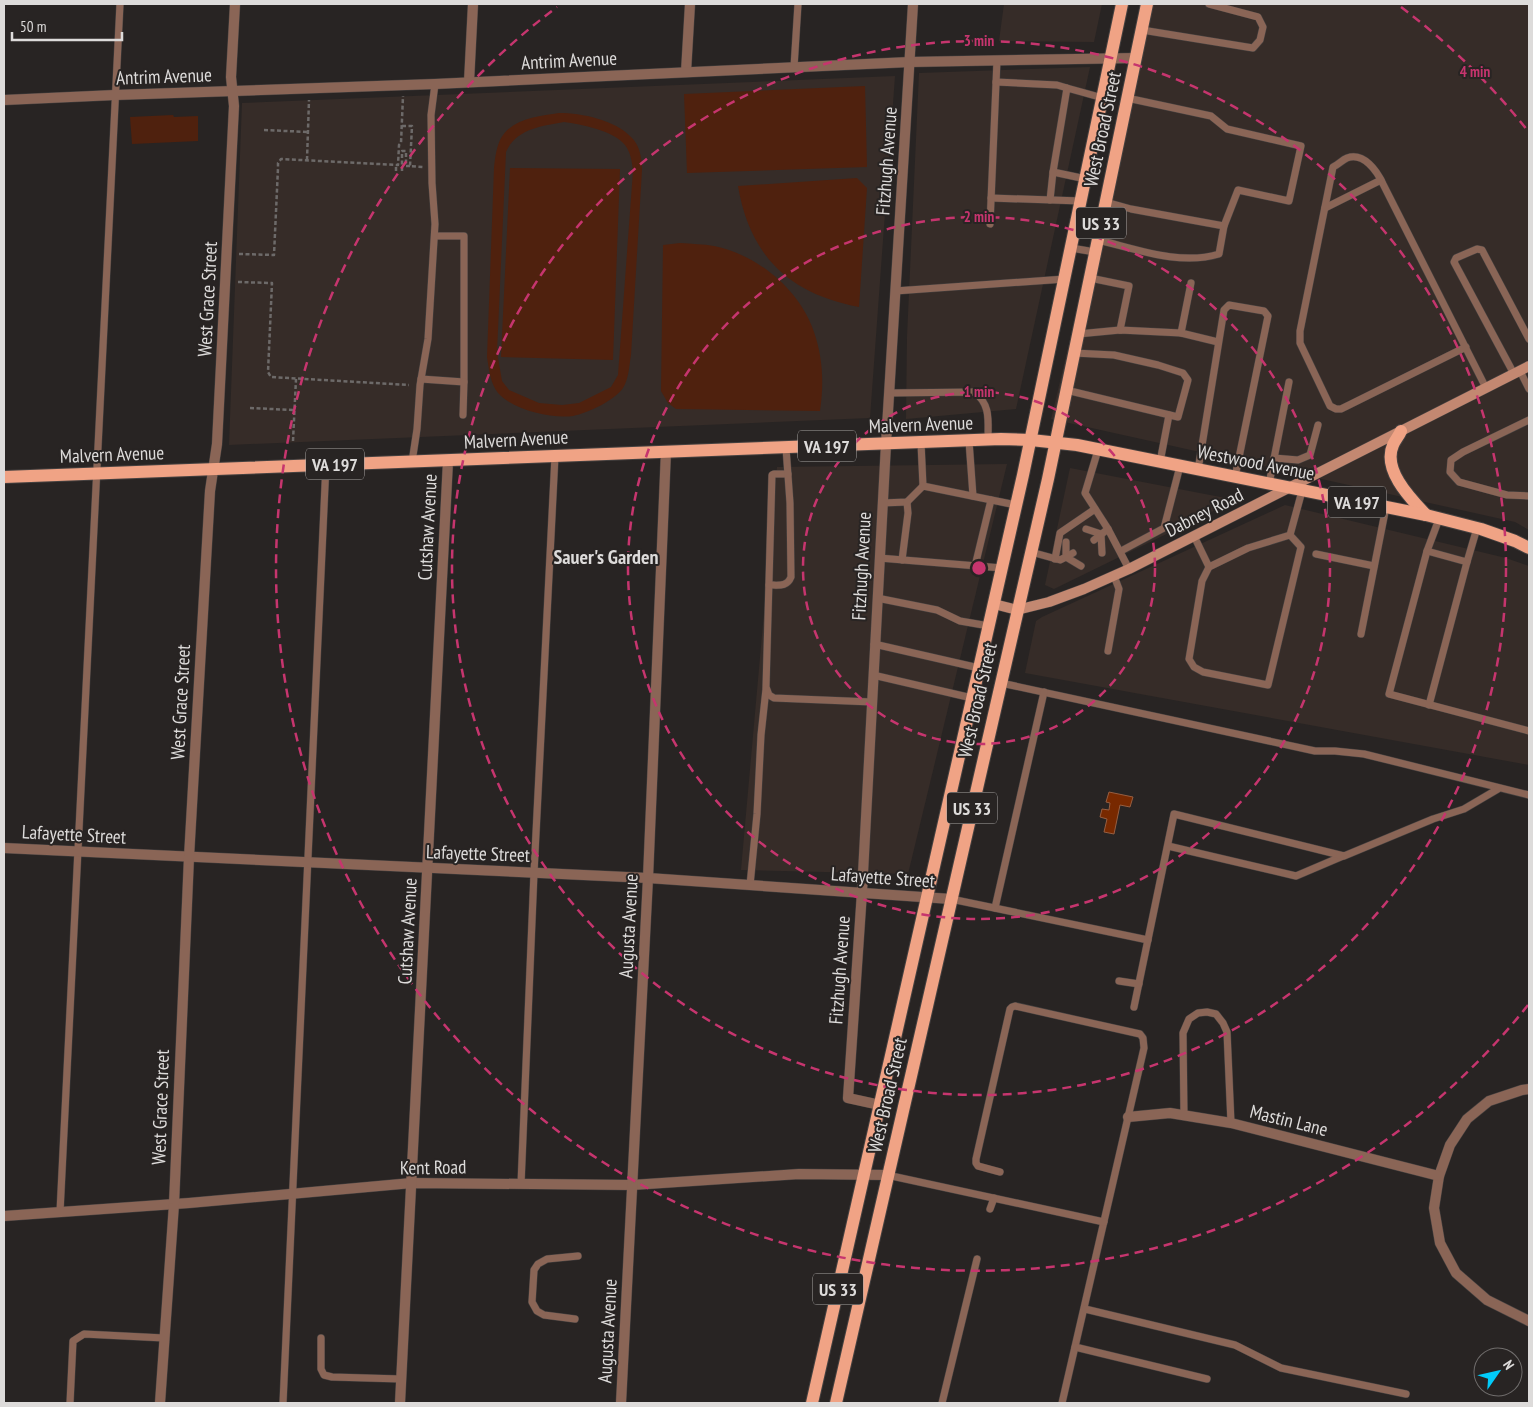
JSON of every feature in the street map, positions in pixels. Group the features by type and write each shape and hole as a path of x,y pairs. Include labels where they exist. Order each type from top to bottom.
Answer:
{"main road":[{"name":"West Broad Street","path":"812,1403 1031,440 1122,4"},
{"name":"West Broad Street","path":"836,1403 1031,552 1147,4"},
{"path":"1401,432 1392,446 1391,456 1394,471 1402,486 1432,517"},
{"name":"Malvern Avenue","path":"4,477 666,451 1031,440"},
{"name":"Westwood Avenue","path":"1031,440 1055,442 1098,450 1386,507 1477,528 1515,541 1529,548"}],"street":[{"name":"West Grace Street","path":"160,1403 174,1204 188,857 210,491 217,444 234,106 232,77 235,4"},
{"path":"469,82 473,4"},
{"path":"686,72 690,4"},
{"name":"Fitzhugh Avenue","path":"880,1105 848,1098 862,892 882,503 913,4"},
{"name":"Antrim Avenue","path":"4,100 435,84 910,62 1136,58"},
{"name":"Dabney Road","path":"994,604 1018,610 1049,602 1114,576 1521,370"},
{"name":"Augusta Avenue","path":"620,1403 648,878 666,451"},
{"name":"Cutshaw Avenue","path":"400,1403 448,461"},
{"name":"Lafayette Street","path":"4,848 648,878 951,899"},
{"path":"1529,1089 1490,1100 1468,1119 1450,1146 1439,1176 1434,1208 1440,1243 1456,1273 1487,1300 1529,1321"},
{"name":"Mastin Lane","path":"1128,1117 1170,1113 1231,1123 1439,1176"},
{"name":"Kent Road","path":"4,1216 174,1204 412,1183 632,1185 799,1174 864,1174"},
{"path":"864,1174 887,1174"}],"lane":[{"path":"60,1212 120,4"},
{"path":"794,67 798,4"},
{"path":"1142,30 1253,48 1260,40 1263,27 1258,17 1208,4"},
{"path":"990,224 997,60"},
{"path":"996,82 1057,85 1102,98"},
{"path":"412,462 421,380 428,339 435,236 431,115 435,84"},
{"path":"1050,200 1067,88"},
{"path":"1072,248 1096,246 1162,256 1205,258 1219,254 1224,226 1238,190 1289,201 1301,146 1227,129 1211,116 1128,98"},
{"path":"1466,347 1340,409 1330,406 1300,344 1300,331 1333,168 1346,159 1354,157 1366,161 1376,171 1466,347 1486,388"},
{"path":"1053,172 1086,179"},
{"path":"1325,208 1381,180"},
{"path":"991,198 1081,201"},
{"path":"1106,202 1131,209 1224,226"},
{"path":"435,236 464,236 463,415"},
{"path":"1529,339 1482,250 1477,249 1456,258 1454,262 1521,370 1529,389"},
{"path":"1090,278 1129,286 1120,330"},
{"path":"895,291 1065,279"},
{"path":"1181,333 1191,283"},
{"path":"1198,470 1224,310 1229,305 1264,311 1268,316 1235,477"},
{"path":"1078,334 1120,330 1181,333 1218,342"},
{"path":"1066,390 1178,417 1188,380 1183,374 1158,365 1114,355 1074,354"},
{"path":"421,380 464,382"},
{"path":"1269,484 1289,382"},
{"path":"889,393 974,392 985,403 988,414 988,440"},
{"path":"1160,462 1168,415"},
{"path":"1529,420 1463,452 1451,460 1450,472 1459,482 1507,495 1529,496"},
{"path":"1274,458 1298,460 1310,455 1318,425"},
{"path":"969,441 973,496"},
{"path":"882,503 907,502 923,486 921,443"},
{"path":"768,585 784,585 789,582 791,577 790,503 786,448"},
{"path":"1098,450 1085,493 1095,509 1104,532 1120,551 1129,569"},
{"path":"521,1184 534,873 555,456"},
{"path":"283,1403 326,464"},
{"path":"1120,551 1164,528 1180,466"},
{"path":"750,885 766,687 772,475 788,474"},
{"path":"923,486 1016,505"},
{"path":"1290,535 1302,490"},
{"path":"975,566 991,500"},
{"path":"902,560 908,513 907,502"},
{"path":"1361,634 1386,507"},
{"path":"1055,559 1060,533 1095,509"},
{"path":"1432,517 1427,551 1389,694 1529,731"},
{"path":"1430,705 1477,528"},
{"path":"1086,529 1104,532"},
{"path":"1094,540 1104,532"},
{"path":"1102,553 1104,532"},
{"path":"1290,535 1301,547 1268,685 1203,672 1194,668 1190,659 1202,581 1209,567 1248,548 1290,535"},
{"path":"1194,536 1209,567"},
{"path":"1066,542 1069,555 1081,566"},
{"path":"1427,551 1467,562"},
{"path":"1031,552 1060,560 1069,555"},
{"path":"1316,554 1374,566"},
{"path":"879,558 1002,568"},
{"path":"1108,651 1119,589 1114,576"},
{"path":"877,598 937,610 960,621 989,626"},
{"path":"874,644 979,668"},
{"path":"873,675 972,698"},
{"path":"1001,683 1315,751 1364,754 1498,789 1529,795"},
{"path":"766,687 769,695 774,698 872,702"},
{"path":"995,908 1046,693"},
{"path":"1168,846 1296,876 1433,819 1464,809 1498,789"},
{"path":"1134,1007 1174,814 1344,856"},
{"path":"951,899 1148,940"},
{"path":"1119,981 1139,984"},
{"path":"1000,1172 978,1166 976,1159 1012,1006 1140,1034 1143,1038 1144,1048 1062,1403"},
{"path":"1184,1116 1184,1033 1189,1019 1198,1013 1208,1012 1216,1014 1227,1032 1231,1123"},
{"path":"887,1174 1104,1222"},
{"path":"990,1209 994,1198"},
{"path":"575,1319 544,1316 536,1311 532,1302 534,1270 538,1264 547,1259 578,1256"},
{"path":"942,1403 977,1259"},
{"path":"1085,1309 1235,1345 1280,1368 1406,1394"},
{"path":"70,1403 73,1342 84,1334 164,1338"},
{"path":"321,1338 321,1369 324,1375 332,1377 401,1379"},
{"path":"1076,1347 1207,1379"}],"path":[{"path":"396,171 402,126 402,94"},
{"path":"307,160 309,97"},
{"path":"402,126 412,126 410,166"},
{"path":"264,130 308,132"},
{"path":"402,171 402,151 406,151 406,166 427,167"},
{"path":"239,254 274,254 278,163 282,159 396,165"},
{"path":"238,282 272,283 268,372 271,377 412,385"},
{"path":"292,441 296,379"},
{"path":"250,408 294,410"}],"shaded area":[{"path":"1004,4 1102,4 1094,42 999,41"},
{"path":"1150,4 1529,4 1529,530 1515,522 1051,419"},
{"path":"1090,67 1016,409 906,419 907,337 919,73"},
{"path":"895,76 870,418 229,445 242,103"},
{"path":"865,86 867,167 687,173 684,94"},
{"path":"559,113 588,116 607,122 624,131 637,144 642,166 631,355 626,380 619,393 608,401 586,412 564,417 544,415 523,409 505,399 493,385 487,357 494,168 500,140 510,127 518,123 534,117","holes":["564,122 588,126 620,140 629,151 633,171 618,375 611,387 579,403 562,405 539,403 509,390 502,381 497,352 506,152 510,144 523,133 547,125"]},
{"path":"173,115 174,117 198,116 198,141 132,144 130,117"},
{"path":"510,168 620,169 613,360 501,357"},
{"path":"857,178 867,188 859,307 834,301 813,293 794,282 777,268 763,252 752,233 738,186"},
{"path":"680,243 710,245 746,257 775,277 799,302 814,332 819,352 822,371 820,411 676,409 668,403 661,391 663,245"},
{"path":"1007,464 908,874 741,870 777,467"},
{"path":"1070,468 1236,500 1054,589 1045,585"},
{"path":"1285,505 1506,558 1529,566 1529,765 1025,673 1036,621 1042,617"},
{"path":"1109,792 1133,797 1130,807 1120,805 1114,834 1104,832 1107,819 1100,817 1102,809 1109,810 1110,803 1106,802"}],"district":[{"name":"Sauer's Garden","path":"606,557"}]}
